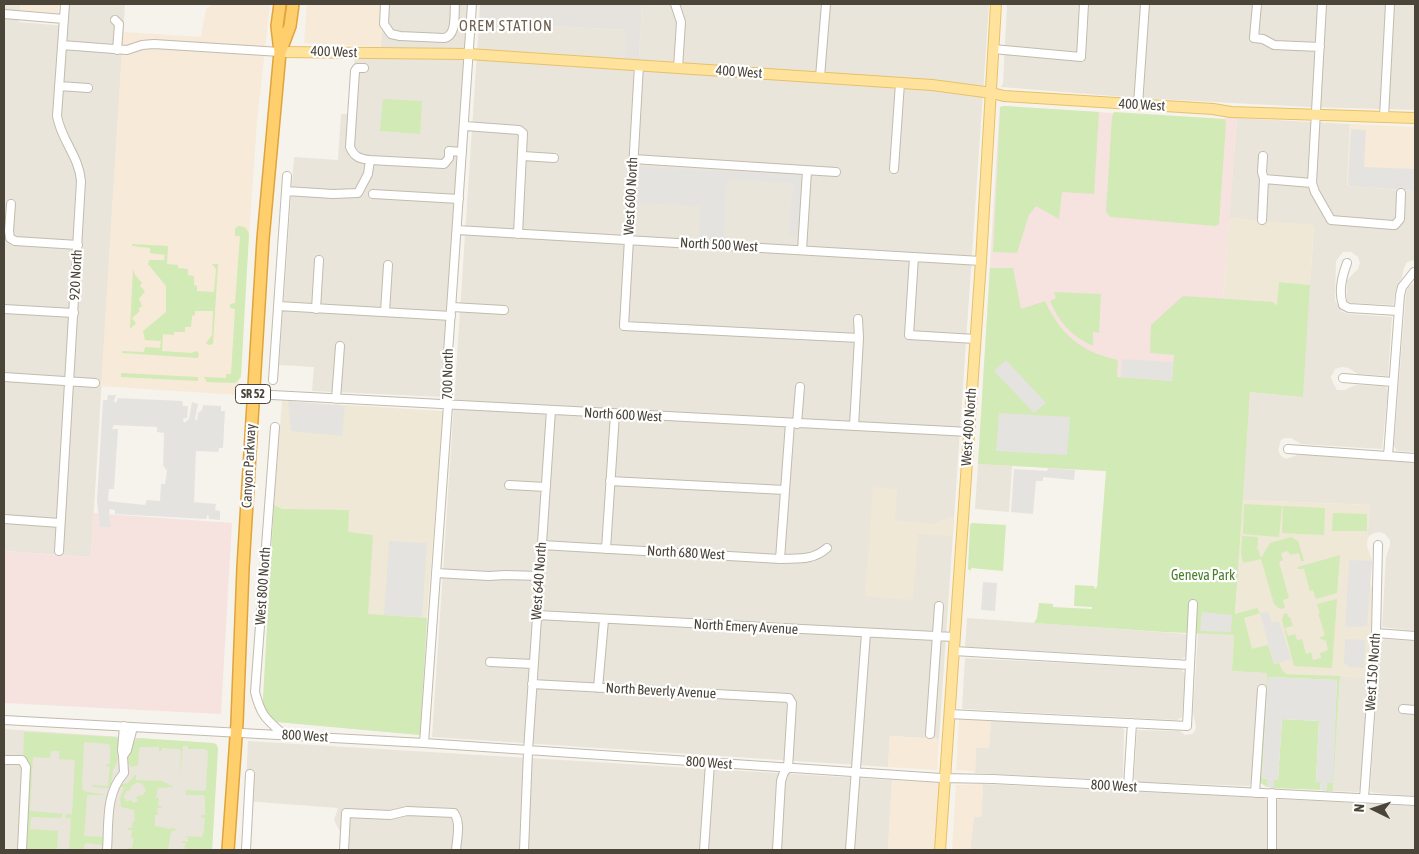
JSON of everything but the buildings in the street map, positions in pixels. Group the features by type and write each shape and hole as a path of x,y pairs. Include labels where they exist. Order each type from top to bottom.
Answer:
{"highway":[{"name":"Canyon Parkway","path":"228,850 265,197 276,108 280,52 277,26 280,4"},
{"name":"Canyon Parkway","path":"280,52 290,26 293,4"}],"main road":[{"name":"West 400 North","path":"940,850 982,261 996,4"},
{"name":"400 West","path":"280,52 469,54 900,83 1004,96 1213,109 1231,112 1415,118"}],"street":[{"name":"920 North","path":"59,551 78,245 80,172 78,163 64,140 57,116 65,4"},
{"path":"385,4 384,20 386,29 391,34 400,36 449,37 453,33 455,4"},
{"name":"700 North","path":"424,743 448,405 448,353 472,4"},
{"path":"675,4 681,22 678,68"},
{"path":"820,77 826,4"},
{"path":"993,49 1081,57 1084,4"},
{"path":"1138,105 1145,4"},
{"path":"1257,4 1254,38 1263,39 1274,45 1320,47"},
{"path":"1322,4 1312,183 1315,192 1331,220 1392,225 1398,222 1402,193"},
{"path":"1384,117 1390,4"},
{"path":"4,14 64,19"},
{"path":"116,20 119,24 117,50"},
{"path":"400,36 400,52"},
{"name":"400 West","path":"62,45 128,50 142,45 154,44 280,52"},
{"name":"West 600 North","path":"639,65 624,326 859,338"},
{"path":"364,68 357,68 355,71 350,147 354,154 359,158 370,160 444,164 449,158 450,152 462,152"},
{"path":"894,169 900,83"},
{"path":"59,86 88,88"},
{"path":"465,126 519,130 524,136 518,234"},
{"path":"523,156 554,158"},
{"path":"1262,220 1263,156"},
{"path":"633,159 836,172"},
{"path":"286,192 358,193 368,174 370,160"},
{"path":"802,250 807,171"},
{"path":"274,380 287,176"},
{"path":"1264,179 1312,183"},
{"path":"373,194 459,199"},
{"path":"11,204 10,238 78,245"},
{"name":"North 500 West","path":"457,230 982,261"},
{"path":"914,257 909,335 975,339"},
{"path":"316,309 319,260"},
{"path":"1347,263 1342,276 1340,298 1343,305 1349,308 1398,311"},
{"path":"385,312 388,265"},
{"path":"1388,456 1398,311 1402,287 1414,272"},
{"path":"278,306 451,316"},
{"path":"452,307 504,310"},
{"path":"4,309 74,313"},
{"path":"854,426 859,338 858,319"},
{"path":"336,399 340,346"},
{"path":"4,377 95,383"},
{"path":"1343,378 1393,382"},
{"path":"780,559 785,490 793,423 800,387"},
{"name":"North 600 West","path":"253,394 969,432"},
{"name":"West 640 North","path":"524,850 533,664 551,410"},
{"path":"606,549 615,414"},
{"name":"West 800 North","path":"275,427 255,692 261,712 284,735"},
{"path":"1288,449 1415,458"},
{"path":"610,481 785,490"},
{"path":"509,485 546,487"},
{"path":"4,519 60,523"},
{"name":"North 680 West","path":"542,545 780,559 810,558 817,556 827,548"},
{"name":"West 150 North","path":"1364,798 1376,634 1378,545"},
{"path":"436,573 540,576"},
{"path":"949,714 1187,726 1194,604"},
{"path":"930,734 939,606"},
{"name":"North Emery Avenue","path":"537,615 954,637"},
{"path":"598,688 604,620"},
{"path":"850,850 866,633"},
{"path":"1376,634 1415,636"},
{"path":"954,651 1190,665"},
{"path":"490,662 533,664"},
{"name":"North Beverly Avenue","path":"532,684 789,698 792,703 788,768"},
{"path":"1255,793 1262,689"},
{"path":"1403,709 1415,710"},
{"name":"800 West","path":"4,720 424,743 945,778 1415,801"},
{"path":"1128,787 1132,723"},
{"path":"107,850 111,798 117,781 124,773 122,750 124,726"},
{"path":"123,756 127,750 133,727"},
{"path":"4,760 22,760 26,767 22,850"},
{"path":"704,850 710,763"},
{"path":"777,850 782,781 784,772 788,768"},
{"path":"246,850 250,774"},
{"path":"1272,794 1272,850"},
{"path":"344,850 346,813 390,815 407,811 454,813 457,817 456,850"}],"shaded area":[{"path":"4,4 20,4 19,22 67,26 69,4 125,4 91,557 4,551"},
{"path":"20,4 59,4 58,13 20,10"},
{"path":"213,4 270,4 257,121 238,395 101,386 123,32 201,37 206,9"},
{"path":"307,4 384,4 381,47 304,43"},
{"path":"384,4 468,4 443,397 312,391 314,367 279,365 294,157 338,160 341,114 350,114 355,55 380,56"},
{"path":"480,4 642,4 639,59 625,58 626,30 479,22"},
{"path":"642,4 989,4 939,739 890,736 888,767 432,737 479,22 626,30 639,58"},
{"path":"1007,4 1415,4 1415,110 1309,107 1138,98 1001,87 1003,83"},
{"path":"1000,107 1224,120 1225,117 1237,118 1223,299 1273,302 1277,306 1279,282 1309,303 1303,397 1251,392 1244,479 978,464 999,115"},
{"path":"1237,118 1350,124 1347,186 1415,191 1415,260 1407,262 1404,268 1395,292 1393,305 1352,303 1347,301 1347,280 1358,269 1360,263 1358,257 1351,252 1343,252 1336,261 1335,300 1341,311 1349,314 1392,317 1388,376 1358,374 1342,367 1335,369 1331,377 1337,390 1345,390 1355,385 1385,386 1387,388 1382,449 1301,444 1291,438 1285,438 1281,440 1278,450 1281,456 1286,459 1300,454 1415,462 1415,631 1382,627 1386,557 1390,540 1385,534 1380,532 1369,536 1367,540 1370,505 1242,500 1250,392 1302,397 1314,226 1229,218"},
{"path":"1350,124 1415,127 1415,191 1347,186"},
{"path":"1351,129 1366,130 1364,167 1415,169 1415,191 1348,186"},
{"path":"641,167 800,175 802,185 798,235 789,235 793,183 728,179 726,184 724,240 699,238 700,206 637,203"},
{"path":"1229,218 1314,225 1310,285 1279,282 1278,306 1223,299"},
{"path":"1415,283 1415,452 1397,451 1394,446 1406,293 1408,287"},
{"path":"1122,359 1173,362 1172,381 1121,377"},
{"path":"1006,360 1046,403 1034,413 994,371"},
{"path":"108,395 116,395 114,401 116,403 118,398 182,401 183,406 188,406 187,418 183,418 184,423 189,419 192,402 198,404 195,419 197,421 198,413 202,410 203,405 221,406 221,411 225,411 223,448 219,448 218,452 196,451 194,502 216,504 215,510 220,511 220,520 209,519 208,514 206,519 115,514 115,510 110,509 111,527 100,527 97,501 103,400 107,400","holes":["114,425 157,427 157,432 164,433 163,465 167,471 165,484 161,484 160,501 147,500 145,505 108,501 109,489 114,489 118,429 112,429"]},
{"path":"282,401 443,412 420,735 277,722 263,699"},
{"path":"288,401 345,406 342,436 291,431"},
{"path":"999,413 1070,417 1067,455 996,451"},
{"path":"978,464 1012,466 1009,512 975,509"},
{"path":"1048,468 1075,470 1074,480 1043,477 1043,481 1036,481 1033,514 1011,512 1014,469 1047,471"},
{"path":"873,487 897,489 895,521 932,524 954,516 953,536 918,534 913,600 865,596"},
{"path":"1242,500 1370,505 1367,546 1372,560 1370,583 1373,591 1368,678 1232,671"},
{"path":"93,513 232,523 221,714 4,703 4,551 91,557"},
{"path":"389,541 427,543 422,617 384,615"},
{"path":"1349,560 1372,561 1367,626 1345,626"},
{"path":"983,582 997,583 995,611 981,610"},
{"path":"1268,611 1272,623 1279,621 1291,659 1274,664 1260,613"},
{"path":"1202,612 1232,615 1231,632 1200,631"},
{"path":"967,618 1187,634 1186,656 1182,659 965,647"},
{"path":"1198,633 1234,635 1232,671 1267,673 1266,687 1258,687 1253,780 1249,786 1139,782 1134,778 1137,730 1180,731 1185,735 1192,734 1195,731 1196,726 1193,713"},
{"path":"1345,639 1366,640 1364,668 1348,667 1348,665 1344,664"},
{"path":"1384,639 1415,641 1415,796 1370,791 1380,644"},
{"path":"965,658 1181,669 1185,674 1182,717 1177,720 964,709 962,708"},
{"path":"1340,676 1368,678 1360,789 1358,792 1333,791"},
{"path":"1268,677 1337,680 1333,783 1327,783 1326,791 1320,790 1321,782 1316,782 1319,721 1282,719 1278,780 1274,780 1273,788 1267,787 1267,779 1262,778"},
{"path":"959,719 991,721 989,748 976,748 975,773 956,770"},
{"path":"991,721 1122,727 1124,730 1123,777 1117,780 975,773 976,747 989,748"},
{"path":"4,729 216,744 218,748 212,850 4,850"},
{"path":"890,736 939,739 937,770 888,767"},
{"path":"248,741 892,780 888,848 913,850 339,850 340,832 334,820 338,808 245,801"},
{"path":"892,780 939,783 935,850 888,849"},
{"path":"983,784 1264,798 1267,800 1267,850 970,850 974,817 981,817"},
{"path":"983,784 981,817 974,817 970,850 952,850 956,785"},
{"path":"1279,799 1415,806 1415,850 1276,850 1275,802"}],"green space":[{"path":"383,99 422,101 420,134 380,131"},
{"path":"1000,107 1099,112 1094,194 1062,192 1059,219 1036,206 1029,215 1017,253 993,252"},
{"path":"1114,112 1225,119 1219,224 1216,226 1111,217 1106,212 1112,117"},
{"path":"238,226 245,228 249,234 241,377 235,383 207,382 204,377 226,378 226,374 231,374 235,309 230,308 230,304 235,303 240,236 235,236 235,229"},
{"path":"132,244 168,246 167,264 178,265 178,268 188,269 188,275 194,276 194,285 197,286 197,291 214,292 216,269 212,264 218,264 213,344 209,345 206,343 212,335 213,311 195,311 195,315 192,316 191,327 185,327 185,332 174,332 174,335 163,334 162,351 191,353 197,351 199,354 198,358 122,353 122,351 144,352 145,347 160,348 161,341 145,340 143,331 166,312 166,286 148,264 149,260 164,260 165,255 150,253 150,248 132,246"},
{"name":"Geneva Park","path":"990,268 1013,268 1021,309 1045,301 1058,323 1074,340 1093,352 1118,360 1117,377 1172,381 1174,355 1150,353 1151,325 1183,296 1273,302 1277,306 1279,282 1310,285 1303,397 1250,392 1235,614 1257,608 1260,613 1244,618 1252,649 1268,645 1274,664 1279,663 1286,674 1340,676 1333,791 1326,791 1327,782 1332,783 1337,680 1268,677 1262,778 1267,779 1267,787 1259,782 1267,673 1232,671 1234,635 1034,623 1037,618 1039,603 1053,604 1053,607 1092,609 1092,607 1074,606 1075,585 1094,586 1095,589 1097,587 1106,471 978,464"},
{"path":"133,269 135,275 142,283 140,286 145,291 139,299 142,306 138,309 140,311 132,318 136,323 130,329"},
{"path":"1054,292 1101,294 1099,333 1093,332 1093,346 1072,333 1062,322 1050,301 1056,298"},
{"path":"121,373 198,377 198,381 121,377"},
{"path":"1244,504 1282,506 1279,537 1243,534"},
{"path":"274,505 282,509 349,510 348,532 373,535 368,614 427,618 420,735 277,722 266,712 263,699"},
{"path":"1283,506 1325,508 1324,535 1282,533"},
{"path":"1333,513 1367,514 1367,531 1332,531"},
{"path":"972,523 1006,525 1003,571 971,568 971,571 968,569 970,525"},
{"path":"1242,536 1258,537 1258,546 1256,547 1261,558 1270,543 1291,537 1298,541 1304,561 1301,561 1299,553 1290,555 1288,551 1281,553 1283,560 1279,562 1289,598 1283,600 1285,608 1280,609 1274,604 1261,559 1243,563 1241,553"},
{"path":"1340,555 1337,593 1316,599 1313,590 1310,591 1304,569 1297,569 1298,567"},
{"path":"1337,599 1332,668 1294,666 1282,620 1284,614 1287,613 1288,617 1290,617 1293,626 1285,628 1288,636 1295,634 1297,640 1302,639 1306,654 1311,652 1313,660 1321,658 1320,653 1328,650 1326,641 1319,638 1325,635 1317,604"},
{"path":"1282,719 1319,721 1316,781 1321,782 1320,790 1273,788 1273,779 1278,779"},
{"path":"24,732 116,737 119,741 117,763 113,769 109,788 92,787 93,785 108,785 110,767 106,766 110,764 110,746 108,744 84,742 83,791 107,795 87,795 84,836 104,837 103,845 86,843 84,850 69,850 71,818 65,818 66,814 72,814 75,760 59,759 59,751 51,751 50,758 33,757 30,811 63,814 59,818 31,817 30,829 58,831 57,850 26,850 31,768 29,761 23,757"},
{"path":"137,738 216,744 218,748 212,850 192,850 184,848 186,843 182,843 182,841 188,842 188,838 184,836 203,836 205,818 201,817 201,815 205,815 205,797 203,795 186,795 186,790 206,790 208,751 205,749 188,749 188,746 183,746 180,774 181,751 179,749 162,748 159,751 159,747 141,747 139,749 138,765 132,767 127,763 127,756"},
{"path":"136,774 136,780 162,781 174,787 158,788 156,798 159,798 158,806 162,806 157,808 158,815 155,815 155,826 171,829 172,826 172,828 176,829 171,831 168,850 116,850 132,848 134,838 131,838 132,830 128,830 128,828 132,828 133,821 135,821 134,810 121,807 120,798 124,788 118,785 128,783","holes":["138,782 142,783 146,790 143,795 136,797 138,801 134,803 130,800 127,802 123,796 126,794 125,792"]}],"district":[{"name":"OREM STATION","path":"506,26"}]}
